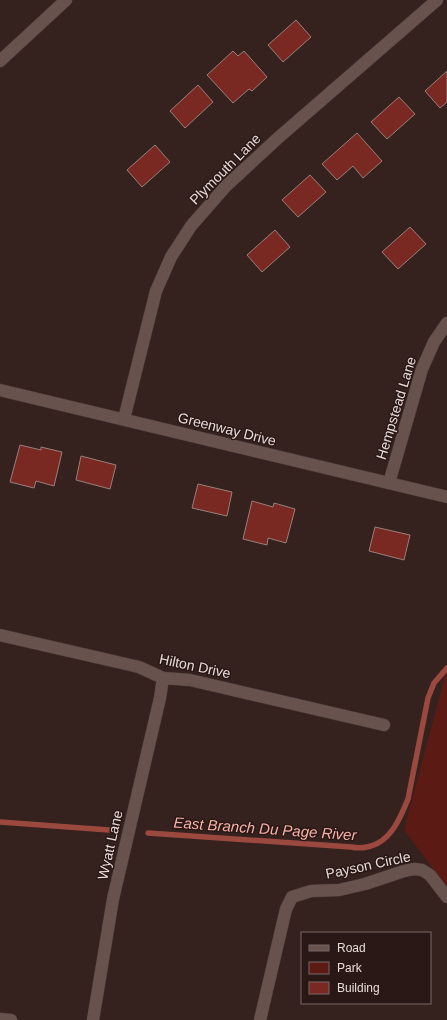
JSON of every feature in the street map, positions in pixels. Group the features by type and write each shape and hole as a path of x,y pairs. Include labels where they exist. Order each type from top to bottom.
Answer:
{"street":[{"path":"0,61 66,0"},
{"name":"Plymouth Lane","path":"124,419 156,291 171,257 191,226 226,186 278,138 437,0"},
{"name":"Hempstead Lane","path":"389,483 422,368 434,342 447,323"},
{"name":"Greenway Drive","path":"0,390 447,497"},
{"name":"Hilton Drive","path":"0,635 139,667 163,678 190,680 384,725"},
{"name":"Wyatt Lane","path":"93,1020 113,899 160,698 163,678"},
{"name":"Payson Circle","path":"260,1020 286,909 292,897 311,891 339,890 365,884 414,869 422,870 430,876 447,897"},
{"path":"0,1019 11,1020"}],"green space":[{"path":"447,668 447,887 404,830"}],"building":[{"path":"296,20 311,37 283,62 268,45"},
{"path":"233,51 238,56 244,51 267,77 252,91 249,89 233,103 207,75"},
{"path":"447,71 447,102 440,108 425,91"},
{"path":"198,85 213,102 185,128 170,111"},
{"path":"399,97 415,114 387,139 371,122"},
{"path":"357,133 382,161 363,178 353,166 337,180 322,164"},
{"path":"155,145 170,162 142,187 127,170"},
{"path":"310,175 326,192 298,217 282,200"},
{"path":"410,227 426,244 398,269 382,252"},
{"path":"275,230 290,247 262,272 247,255"},
{"path":"20,445 41,450 41,447 62,452 54,486 36,481 34,488 10,482"},
{"path":"81,456 116,465 110,489 76,480"},
{"path":"198,484 232,492 227,516 192,508"},
{"path":"252,501 273,507 274,503 295,509 286,543 268,538 267,545 243,539"},
{"path":"375,527 410,535 404,560 369,551"}],"waterway":[{"name":"East Branch Du Page River","path":"148,833 357,848 375,845 382,841 393,829 398,822 408,799 428,698 434,683 447,668"},
{"name":"East Branch Du Page River","path":"0,822 109,830"}]}
